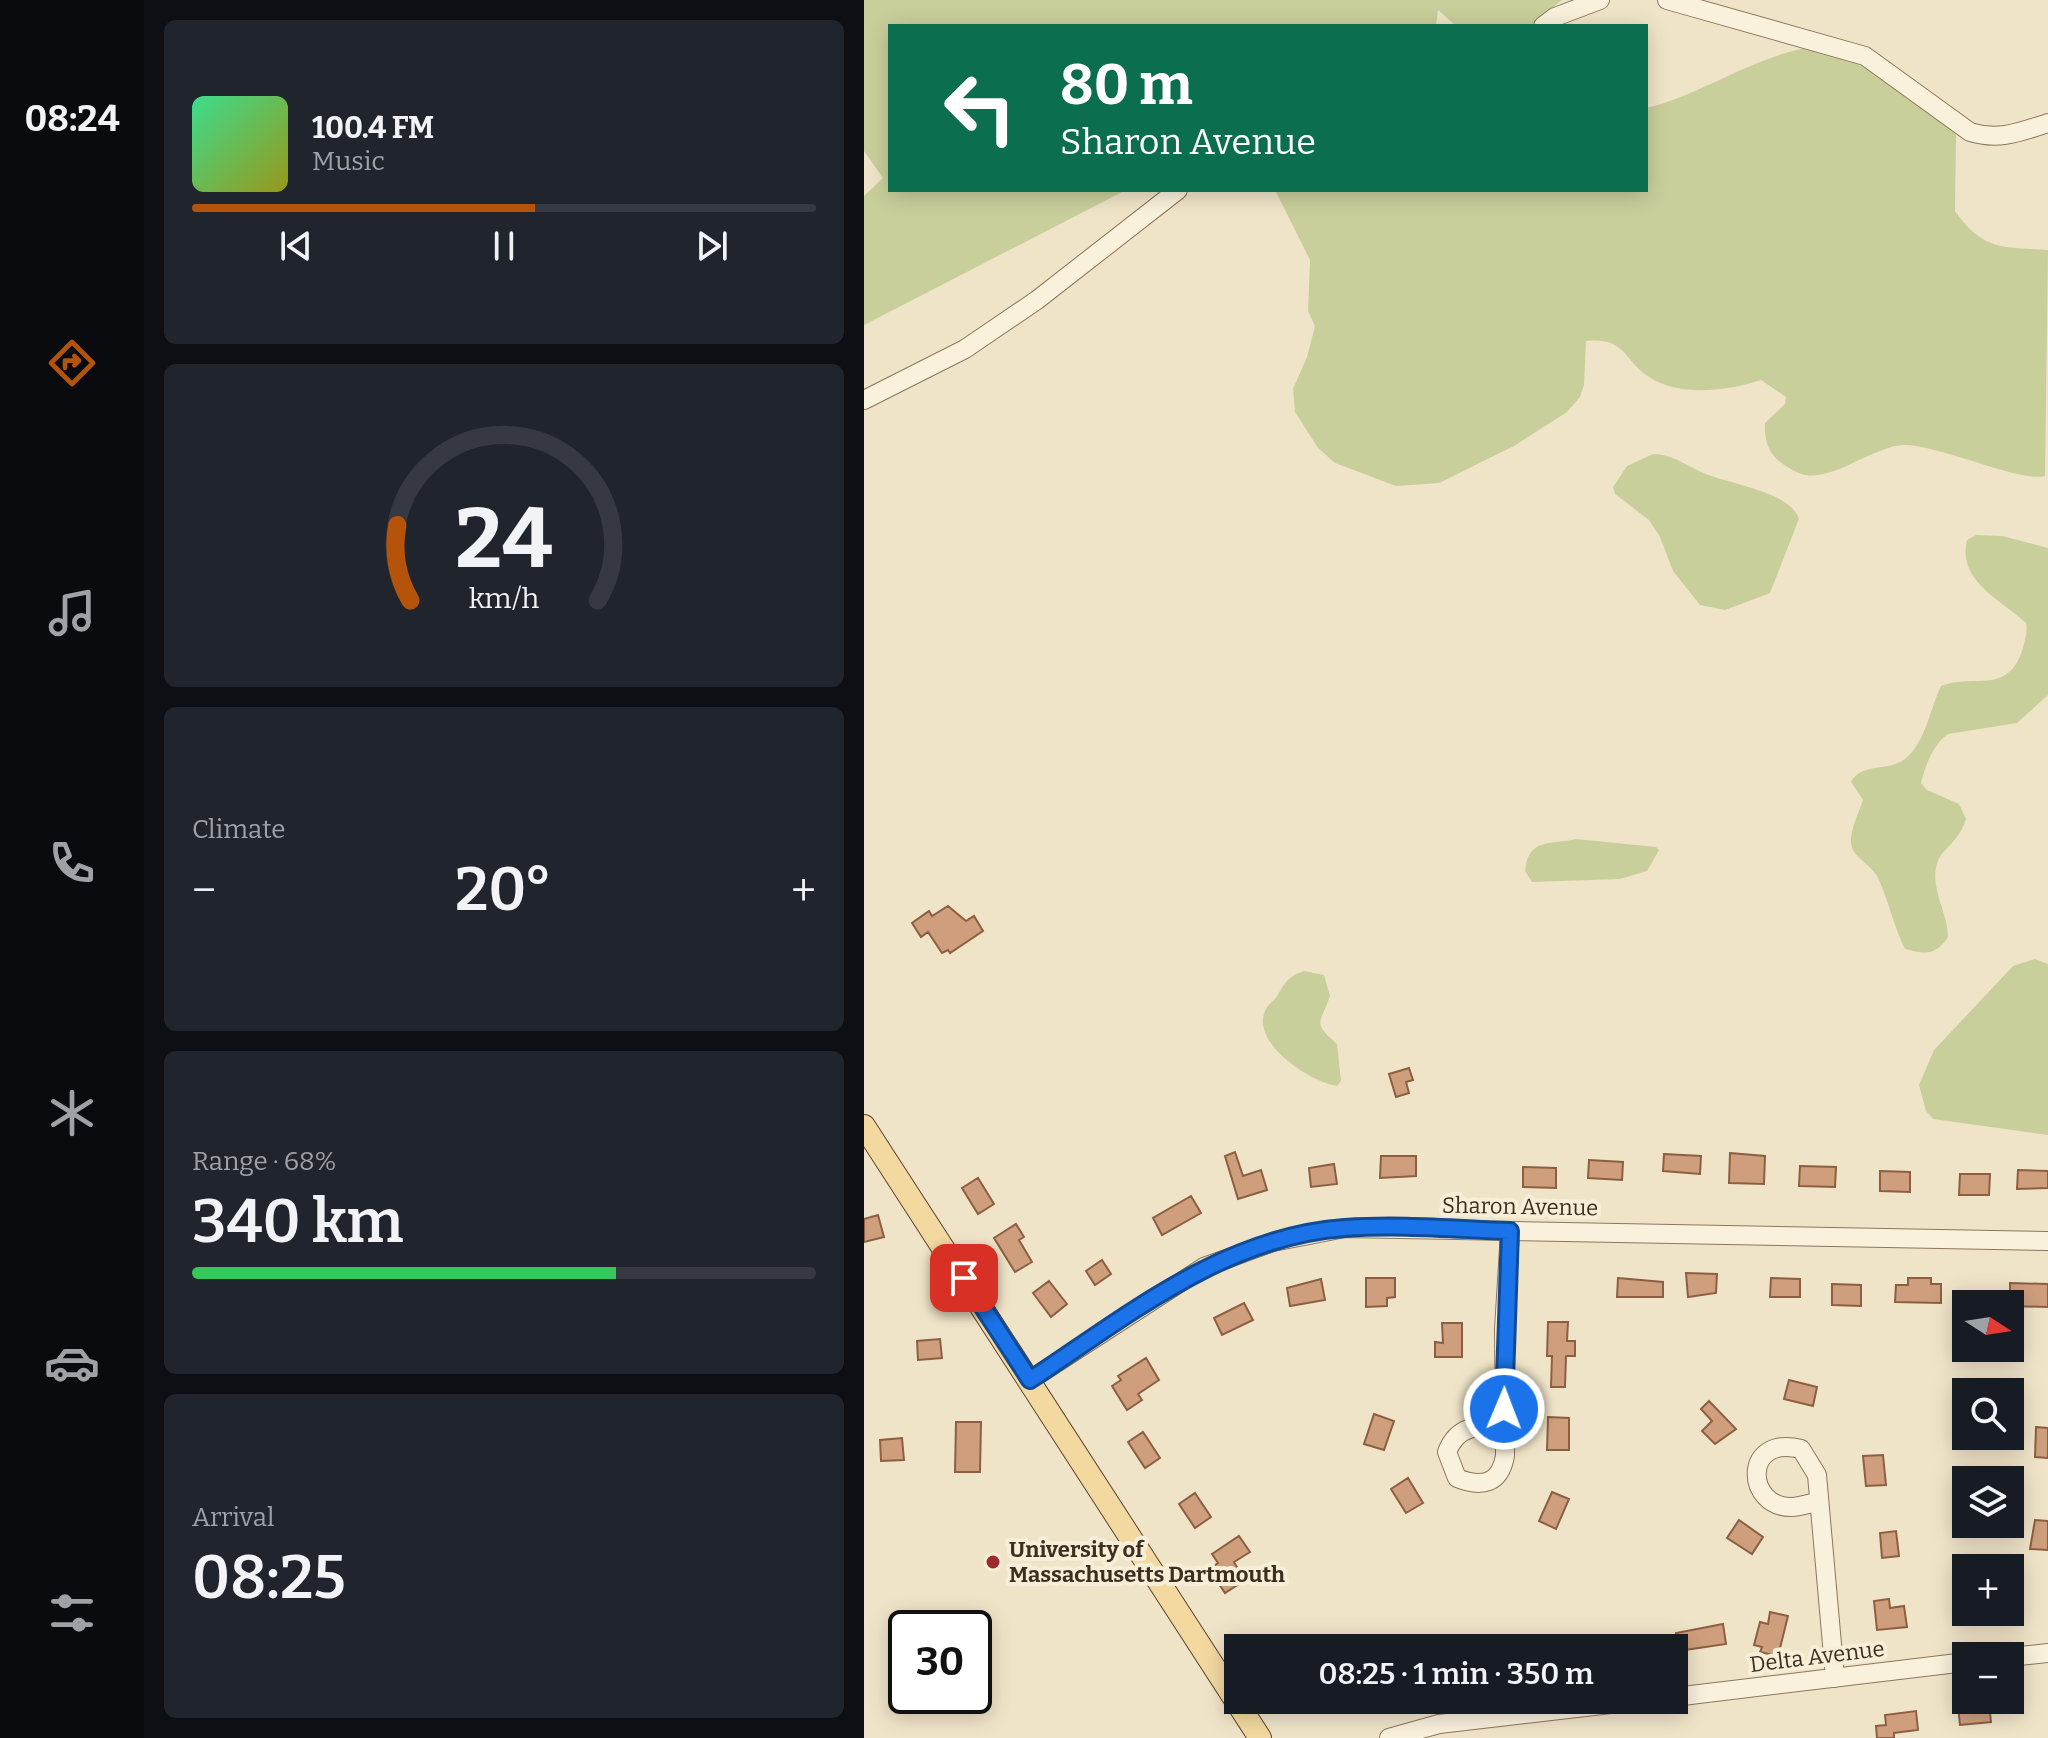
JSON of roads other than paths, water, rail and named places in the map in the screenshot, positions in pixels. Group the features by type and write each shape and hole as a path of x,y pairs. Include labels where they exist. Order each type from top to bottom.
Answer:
{"main road":[{"path":"864,1126 1260,1738"}],"street":[{"path":"1546,24 1555,17 1600,0"},
{"path":"1667,0 1865,56 1970,132 1989,138 2018,134 2048,123"},
{"path":"864,400 965,349 1037,300 1175,192"},
{"name":"Sharon Avenue","path":"1030,1380 1204,1267 1273,1242 1345,1228 1797,1239 2048,1241"},
{"path":"1504,1430 1510,1231"},
{"path":"1818,1502 1835,1678"},
{"path":"2024,1656 2048,1653"},
{"name":"Delta Avenue","path":"1688,1695 1952,1664"},
{"path":"1389,1738 1439,1724 1525,1714"}],"place":[{"name":"University of Massachusetts Dartmouth","path":"993,1562"}]}
